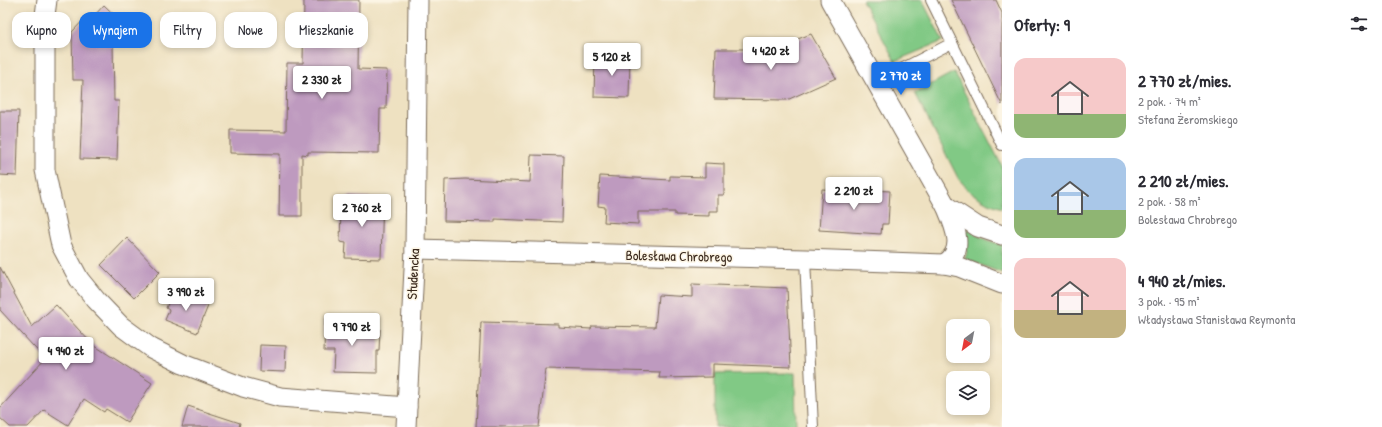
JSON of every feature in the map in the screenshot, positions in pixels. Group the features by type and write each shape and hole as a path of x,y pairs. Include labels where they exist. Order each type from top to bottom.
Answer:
{"street":[{"path":"47,0 45,16 45,170 61,246 79,279 96,300 121,326 151,348 183,364 242,387 280,397 407,407"},
{"name":"Studencka","path":"406,427 414,250 418,0"},
{"path":"830,0 946,206 957,236 958,245 951,260 944,264"},
{"path":"946,206 978,227 1002,235"},
{"name":"Bolesława Chrobrego","path":"414,250 805,259 944,264 964,269 1002,284"}],"lane":[{"path":"931,0 1002,145"},
{"path":"876,82 952,43"},
{"path":"805,259 813,427"}],"green space":[{"path":"862,0 922,0 943,41 895,61"},
{"path":"954,72 1002,166 1002,208 988,203 970,192 958,178 915,93"},
{"path":"960,224 980,237 1002,245 1002,273 965,259 967,245"},
{"path":"795,373 796,427 715,427 715,374"}],"building":[{"path":"304,0 359,0 359,12 304,12"},
{"path":"951,0 996,0 1002,13 1002,105"},
{"path":"104,5 111,12 98,12"},
{"path":"79,25 79,48 113,48 114,101 119,101 117,160 80,159 83,80 73,80 72,32"},
{"path":"811,34 836,78 787,100 714,99 716,49 771,49"},
{"path":"303,48 358,48 358,69 387,70 386,109 380,109 379,153 308,152 308,155 302,154 302,216 279,216 280,154 230,153 230,130 286,131 287,63 303,63"},
{"path":"595,57 630,57 629,98 594,97"},
{"path":"0,111 19,111 17,176 0,175"},
{"path":"531,155 564,156 562,222 495,219 495,222 444,221 445,180 465,179 530,182"},
{"path":"705,163 724,164 724,195 718,195 718,211 709,211 709,216 675,215 675,212 638,212 638,224 604,222 605,207 598,206 600,176 670,180 670,176 705,177"},
{"path":"822,189 890,191 888,224 882,224 881,234 819,230"},
{"path":"347,196 383,198 381,259 345,258 346,243 340,242 341,208 347,209"},
{"path":"127,238 160,272 134,298 101,265"},
{"path":"0,267 32,327 56,305 92,344 152,383 127,422 106,409 104,412 84,399 68,425 44,410 28,427 10,427 0,418 0,408 45,359 0,310"},
{"path":"692,284 787,288 791,367 713,364 713,377 659,378 660,372 546,369 539,427 476,427 481,322 558,324 558,327 591,329 592,326 655,327 658,295 692,297"},
{"path":"173,292 208,306 197,333 165,320 169,310 166,308"},
{"path":"325,319 345,319 345,326 365,326 365,329 380,329 379,351 377,351 377,373 333,372 334,351 324,351"},
{"path":"260,345 286,346 285,372 259,371"},
{"path":"188,406 240,423 239,427 182,427"}]}
